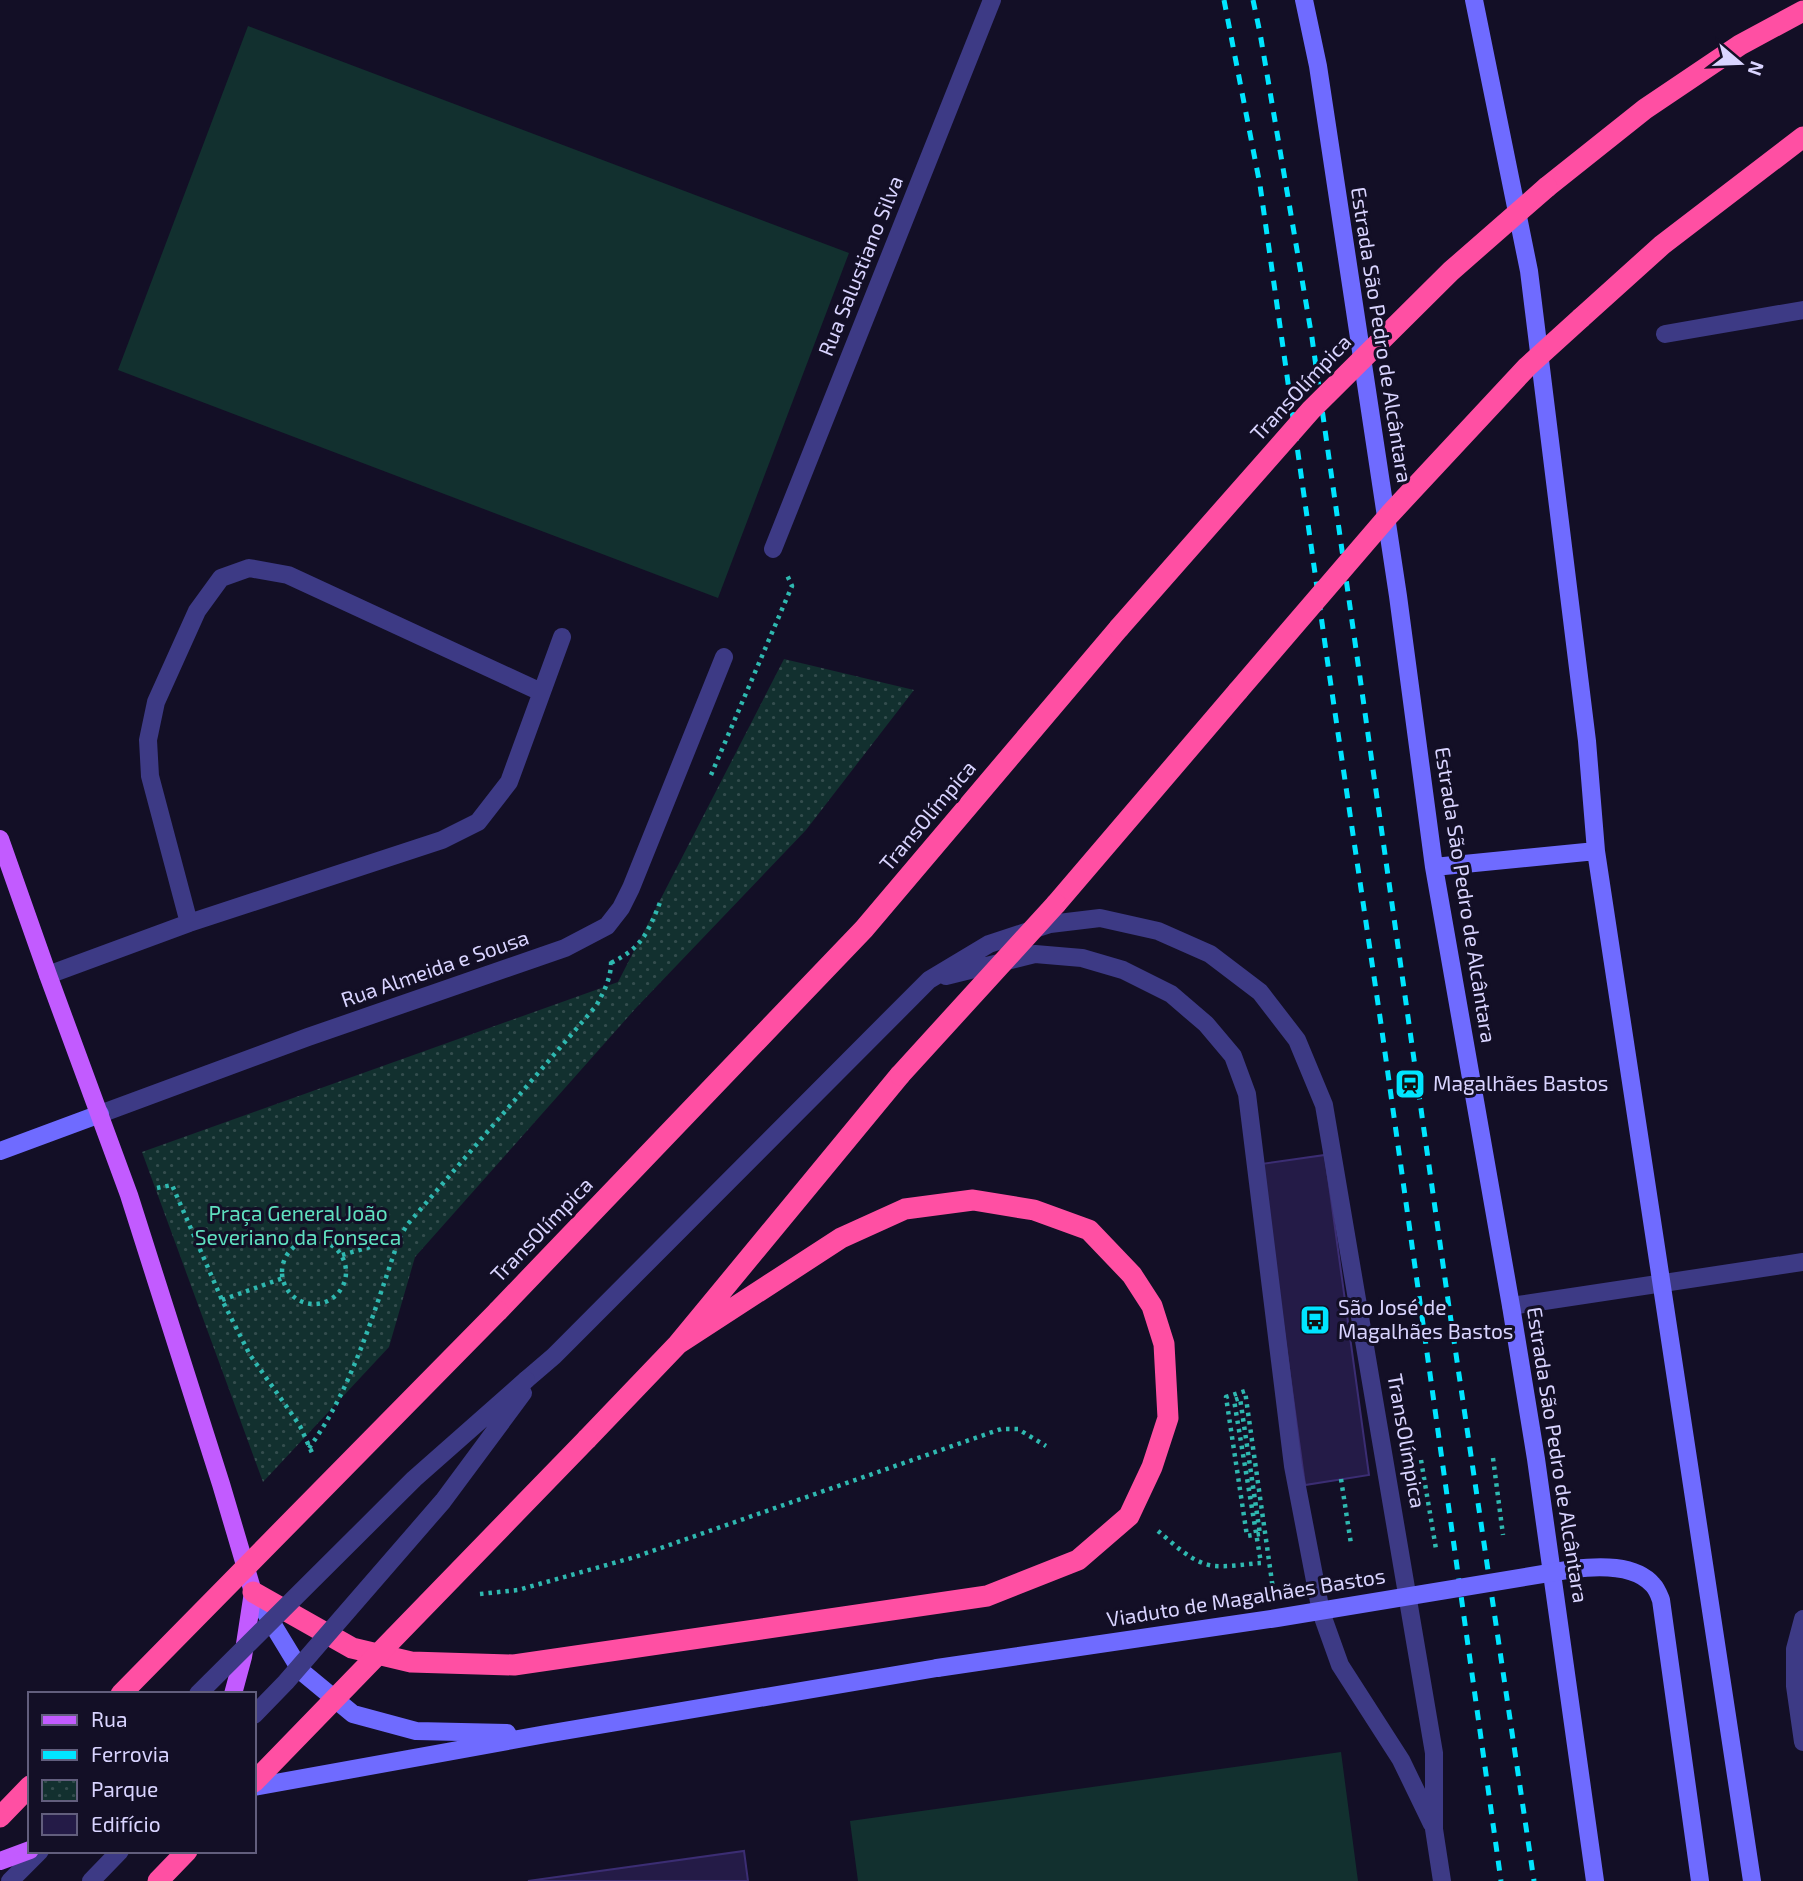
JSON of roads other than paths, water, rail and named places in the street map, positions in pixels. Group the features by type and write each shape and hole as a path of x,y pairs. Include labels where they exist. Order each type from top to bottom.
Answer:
{"highway":[{"name":"TransOlímpica","path":"123,1692 498,1311 864,929 1119,628 1311,410 1451,271 1547,187 1645,109 1740,45 1803,11"},
{"path":"256,1783 678,1344 900,1075 1056,904 1390,514 1527,367 1662,246 1803,138"},
{"path":"253,1592 352,1648 411,1662 514,1665 987,1596 1078,1560 1129,1516 1152,1467 1168,1418 1164,1345 1152,1306 1132,1275 1089,1230 1034,1210 973,1200 905,1209 841,1238 678,1344"},
{"path":"0,1816 28,1788"},
{"path":"158,1881 185,1853"}],"main road":[{"path":"0,839 129,1195 253,1592 243,1657 234,1692"},
{"path":"0,1861 28,1851"}],"street":[{"name":"Rua Salustiano Silva","path":"773,549 992,0"},
{"name":"Estrada São Pedro de Alcântara","path":"1304,0 1318,66 1398,596 1434,867 1536,1459 1595,1881"},
{"path":"1474,0 1529,271 1587,741 1596,851 1752,1881"},
{"path":"1665,334 1803,310"},
{"path":"189,923 150,776 148,740 156,702 197,611 221,578 249,568 288,575 541,692"},
{"path":"48,975 189,923 442,840 478,822 509,782 562,637"},
{"name":"Rua Almeida e Sousa","path":"0,1151 308,1037 565,948 607,926 621,908 631,888 724,657"},
{"path":"1434,867 1596,851"},
{"name":"TransOlímpica","path":"200,1692 414,1479 528,1382 929,979 989,944 1050,924 1100,918 1158,931 1210,954 1260,992 1297,1040 1324,1105 1434,1753 1434,1829 1442,1881"},
{"name":"TransOlímpica","path":"929,979 1035,954 1082,958 1123,970 1171,994 1206,1024 1233,1056 1247,1094 1293,1466 1321,1612 1340,1665 1401,1760 1434,1829"},
{"path":"1511,1306 1803,1262"},
{"name":"TransOlímpica","path":"256,1713 443,1501 528,1382"},
{"name":"Viaduto de Magalhães Bastos","path":"256,1785 937,1668 1278,1618 1600,1566 1642,1576 1654,1586 1661,1600 1700,1881"},
{"name":"Viaduto de Magalhães Bastos","path":"253,1592 301,1671 353,1714 416,1731 546,1734"},
{"path":"1803,1619 1795,1649 1795,1686 1803,1742"},
{"path":"10,1881 38,1853"},
{"path":"91,1881 118,1853"}],"railway":[{"path":"1224,0 1260,185 1501,1881"},
{"path":"1253,0 1312,338 1449,1307 1534,1881"}],"place":[{"name":"Magalhães Bastos","path":"1410,1084"},
{"name":"São José de Magalhães Bastos","path":"1315,1320"}],"park label":[{"name":"Praça General João Severiano da Fonseca","path":"298,1226"}]}
